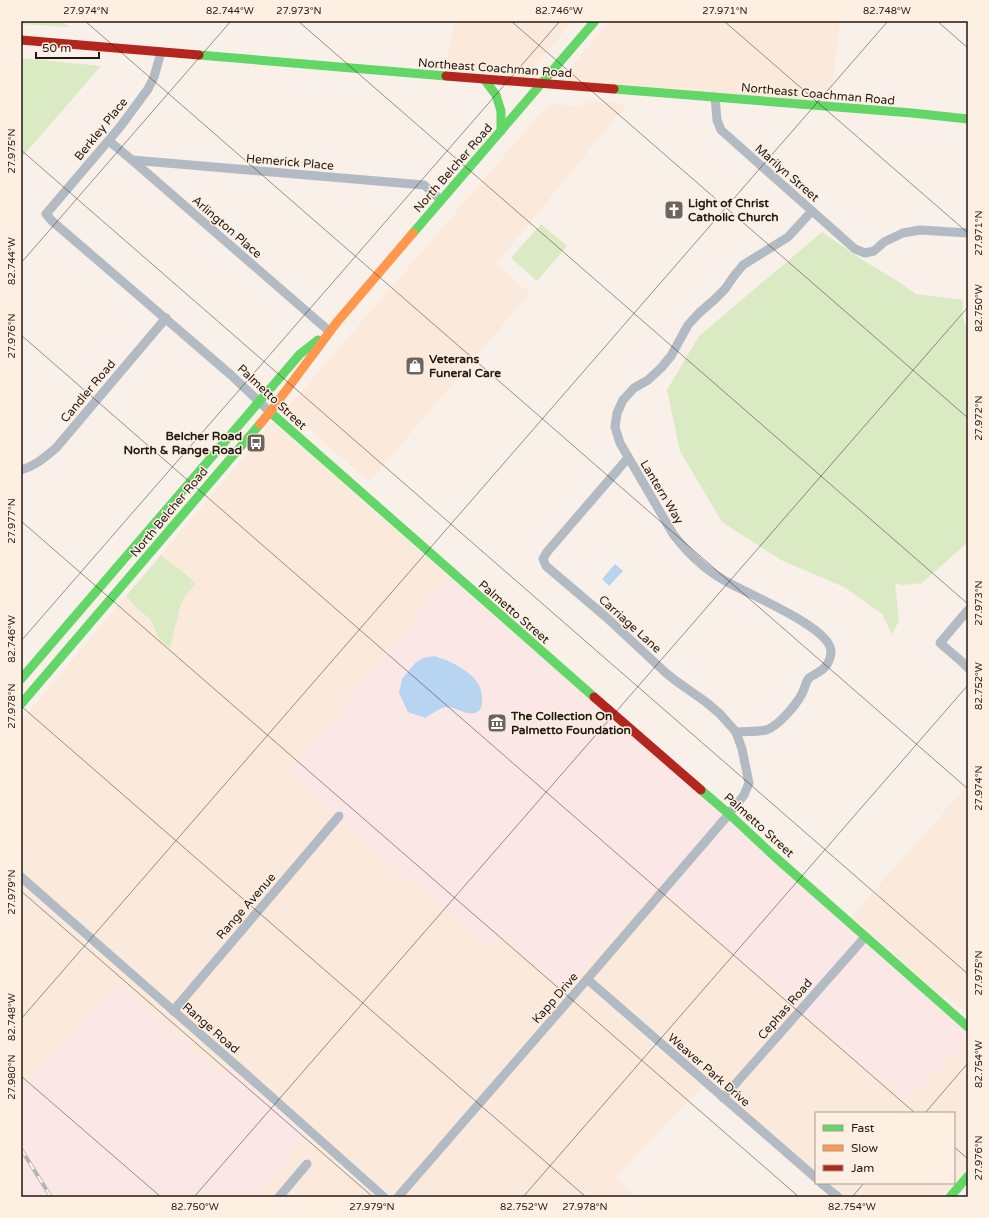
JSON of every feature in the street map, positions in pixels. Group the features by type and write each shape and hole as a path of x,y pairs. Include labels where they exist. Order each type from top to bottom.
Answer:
{"main road":[{"name":"North Belcher Road","path":"21,704 270,412 329,331 595,21"},
{"name":"Northeast Coachman Road","path":"21,40 968,119"},
{"path":"484,79 496,95 501,111 501,131"},
{"name":"North Belcher Road","path":"21,679 300,354 329,331"},
{"name":"Palmetto Street","path":"270,412 577,683 729,814 968,1027"},
{"path":"950,1197 968,1176"}],"street":[{"name":"Berkley Place","path":"46,214 109,141 148,89 154,77 161,52"},
{"name":"Marilyn Street","path":"715,98 717,120 721,130 855,249 865,253 874,251 884,242 902,233 920,230 968,233"},
{"name":"Arlington Place","path":"109,141 329,331"},
{"name":"Hemerick Place","path":"132,160 424,185 441,200"},
{"name":"Lantern Way","path":"736,732 765,730 773,727 800,698 810,676 826,667 830,659 831,650 827,640 819,633 784,610 723,580 708,570 680,543 673,534 620,443 615,427 617,413 623,400 634,388 648,380 671,356 688,325 699,312 725,289 743,265 788,237 812,211"},
{"name":"Palmetto Street","path":"46,214 52,221 231,375 270,412"},
{"name":"Candler Road","path":"21,470 40,462 56,448 166,318"},
{"name":"Carriage Lane","path":"628,458 546,552 543,559 546,566 606,616 671,677 720,714 736,732 742,750 749,783 744,795 729,814"},
{"path":"968,610 940,643 968,668"},
{"name":"Kapp Drive","path":"398,1197 729,814"},
{"name":"Range Avenue","path":"173,1011 338,816"},
{"name":"Range Road","path":"21,877 384,1197"},
{"name":"Cephas Road","path":"723,1098 866,936"},
{"name":"Weaver Park Drive","path":"587,979 815,1177"},
{"path":"279,1197 307,1164"},
{"path":"822,1184 838,1197"}],"shaded area":[{"path":"455,21 573,21 524,78 445,66"},
{"path":"610,21 840,21 831,103 559,81"},
{"path":"593,101 627,104 496,264 530,293 369,482 287,409 546,107 552,104 578,106"},
{"path":"273,422 449,577 289,772 335,814 173,1004 21,871 21,721 126,596 151,620 159,639 170,648 181,604 195,584 186,573 161,555"},
{"path":"449,577 723,815 659,889 655,886 564,990 502,936 488,946 381,856 341,820 345,815 339,810 335,814 289,772","holes":["419,661 470,713 448,707 439,709 425,718 408,712 416,662"]},
{"path":"968,785 968,1014 946,996 943,998 852,916"},
{"path":"341,820 381,856 488,946 502,936 564,990 655,886 659,889 392,1197 179,1010"},
{"path":"729,821 859,937 797,1007 666,895"},
{"path":"21,884 229,1066 222,1075 119,981 21,1090"},
{"path":"666,895 797,1007 723,1091 594,978"},
{"path":"866,943 968,1033 968,1041 907,1102 804,1013"},
{"path":"119,981 221,1075 229,1066 307,1136 256,1197 21,1197 21,1090"},
{"path":"587,986 702,1086 616,1177 637,1197 403,1197"},
{"path":"804,1013 907,1102 968,1041 968,1167 955,1182 955,1112 815,1112 815,1171 730,1097"},
{"path":"307,1136 376,1197 256,1197"},
{"path":"830,1184 953,1184 941,1197 845,1197"}],"green space":[{"path":"21,21 61,21 69,27 21,24"},
{"path":"21,58 101,66 21,158"},
{"path":"541,224 567,246 537,281 511,258"},
{"path":"822,232 916,294 963,300 962,314 968,333 968,542 922,583 903,585 895,583 899,621 892,634 882,614 844,587 781,560 722,522 680,451 667,390 699,336"},
{"path":"161,555 196,584 188,592 181,604 170,648 159,639 151,620 126,596"}],"water":[{"path":"615,564 623,571 609,586 602,579"},
{"path":"435,656 451,662 474,678 482,693 482,705 478,711 466,713 451,707 447,707 438,710 425,718 408,712 399,693 402,679 416,662 423,658"}],"railway":[{"path":"21,1149 51,1197"}],"traffic: fast":[{"path":"413,233 595,21"},
{"path":"199,55 446,76"},
{"path":"484,79 496,95 501,111 501,131"},
{"path":"614,89 912,113 968,119"},
{"path":"21,679 300,354 318,340"},
{"path":"270,412 594,697"},
{"path":"21,704 260,424"},
{"path":"701,790 968,1027"},
{"path":"950,1197 968,1176"}],"traffic: slow":[{"path":"260,424 337,322 413,233"}],"traffic: jam":[{"path":"21,40 199,55"},
{"path":"446,76 614,89"},
{"path":"594,697 701,790"}],"place":[{"name":"Light of Christ Catholic Church","path":"674,210"},
{"name":"Veterans Funeral Care","path":"415,366"},
{"name":"Belcher Road North & Range Road","path":"256,443"},
{"name":"The Collection On Palmetto Foundation","path":"497,723"}]}
